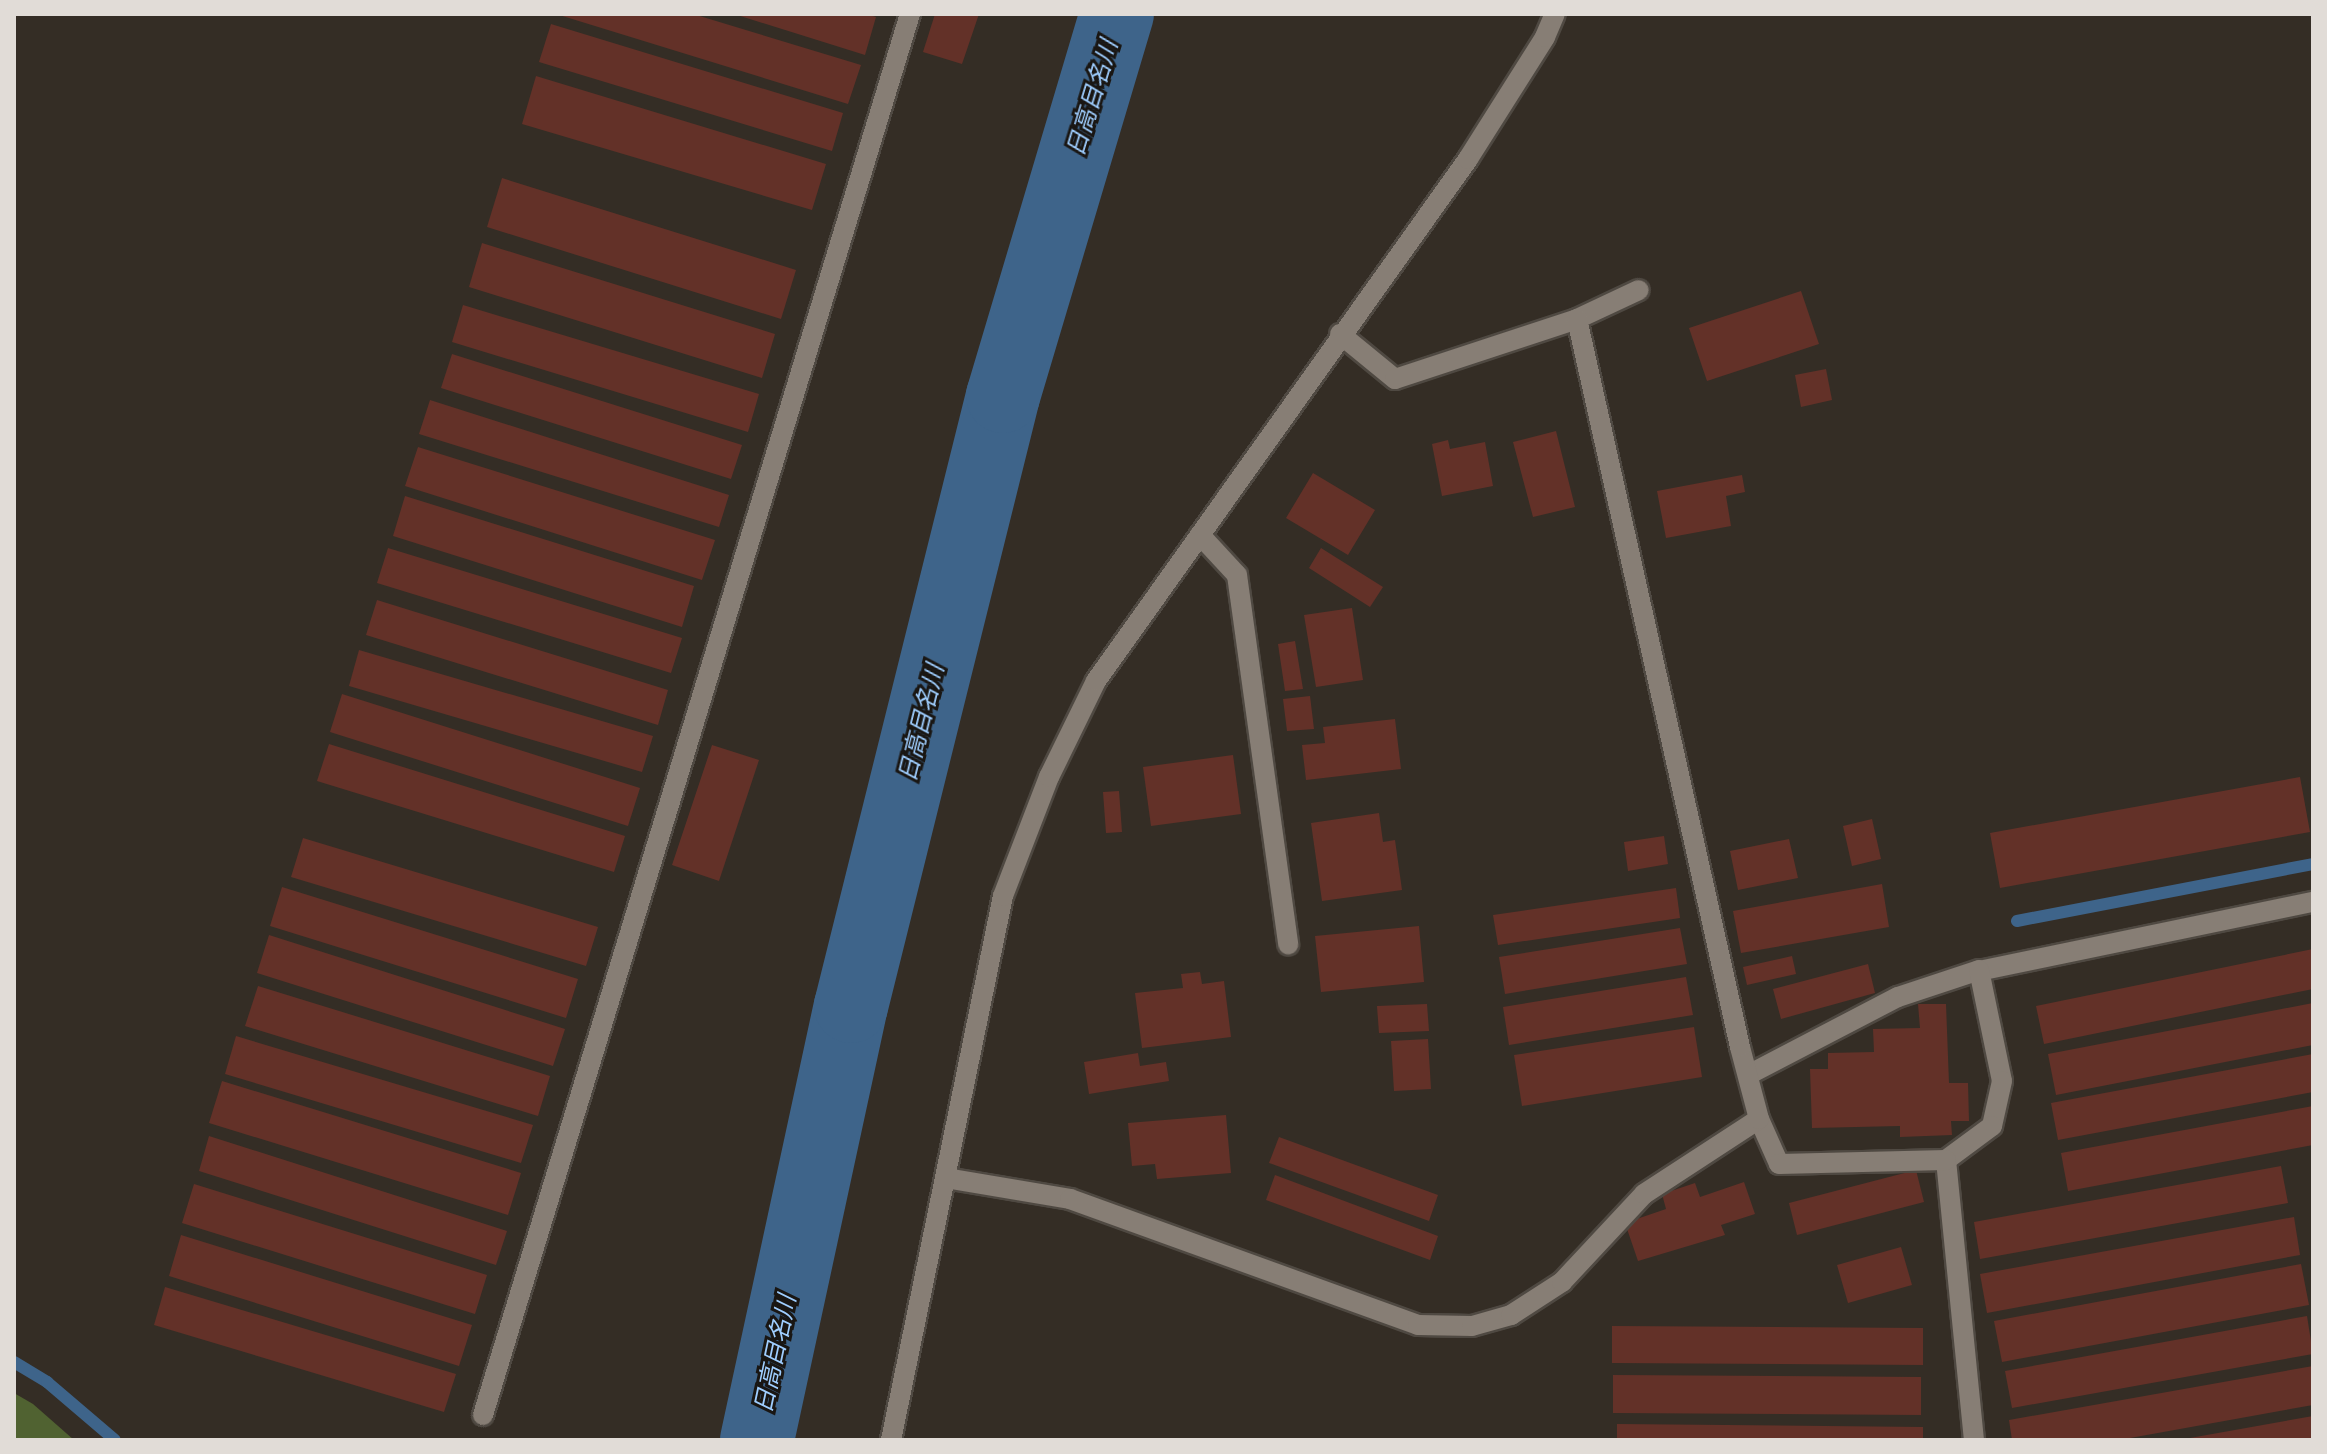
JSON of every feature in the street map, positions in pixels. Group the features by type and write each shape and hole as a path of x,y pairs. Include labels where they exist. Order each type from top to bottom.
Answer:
{"street":[{"path":"483,1415 910,14"},
{"path":"891,1440 1003,896 1049,777 1096,681 1340,334 1468,159 1545,37 1555,14"},
{"path":"1340,334 1395,379 1577,319 1639,290"},
{"path":"1577,319 1748,1075 1759,1119 1779,1164 1946,1160 1992,1126 2002,1081 1979,971"},
{"path":"1200,535 1237,575 1288,944"},
{"path":"1748,1075 1898,997 1979,971 2313,902"},
{"path":"946,1178 1070,1199 1418,1325 1472,1326 1511,1315 1562,1282 1644,1194 1759,1119"},
{"path":"1946,1160 1974,1440"}],"green space":[{"path":"14,1393 33,1404 74,1440 14,1440"}],"building":[{"path":"556,14 693,14 861,65 848,104"},
{"path":"734,14 866,14 876,17 865,55"},
{"path":"935,14 979,14 962,64 923,52"},
{"path":"551,24 843,113 832,151 539,62"},
{"path":"536,76 826,164 812,210 522,124"},
{"path":"502,178 796,270 781,319 487,227"},
{"path":"482,243 775,334 762,378 469,287"},
{"path":"1801,291 1819,344 1707,381 1689,328"},
{"path":"463,305 759,394 748,432 452,342"},
{"path":"452,354 742,445 731,479 441,388"},
{"path":"1826,369 1832,400 1801,407 1795,375"},
{"path":"430,400 729,495 719,527 419,434"},
{"path":"1556,431 1575,507 1533,517 1513,442"},
{"path":"1448,440 1450,449 1485,442 1493,486 1442,496 1432,444"},
{"path":"418,447 715,540 702,580 405,486"},
{"path":"1313,473 1375,510 1348,555 1286,518"},
{"path":"1742,475 1745,492 1726,496 1731,526 1666,538 1657,491"},
{"path":"405,496 694,586 682,627 393,536"},
{"path":"388,548 682,638 671,673 377,583"},
{"path":"1321,548 1383,587 1370,607 1309,568"},
{"path":"377,600 668,690 658,725 366,635"},
{"path":"1352,608 1363,680 1316,687 1304,615"},
{"path":"1295,641 1303,689 1285,691 1278,644"},
{"path":"359,650 653,736 642,772 349,686"},
{"path":"342,694 640,788 628,826 330,732"},
{"path":"1310,696 1314,729 1287,731 1283,699"},
{"path":"1395,719 1401,769 1306,780 1302,745 1325,743 1323,727"},
{"path":"329,744 625,836 614,872 317,781"},
{"path":"712,745 759,760 719,881 672,865"},
{"path":"1233,755 1241,814 1151,826 1143,767"},
{"path":"2300,777 2310,832 2000,888 1990,833"},
{"path":"1119,791 1122,832 1106,833 1103,792"},
{"path":"1379,813 1383,842 1395,840 1402,890 1322,901 1311,823"},
{"path":"1872,819 1881,859 1852,866 1843,826"},
{"path":"1664,836 1668,864 1628,871 1624,842"},
{"path":"303,838 598,927 586,966 291,877"},
{"path":"1789,839 1798,878 1738,890 1730,851"},
{"path":"1882,884 1889,927 1741,953 1733,911"},
{"path":"282,887 578,979 566,1018 270,926"},
{"path":"1676,888 1680,918 1498,945 1493,915"},
{"path":"1419,926 1424,982 1321,992 1315,936"},
{"path":"1680,928 1687,964 1505,994 1499,957"},
{"path":"269,935 565,1029 553,1066 257,973"},
{"path":"2313,949 2313,989 2044,1044 2036,1006"},
{"path":"1792,956 1796,974 1747,985 1743,967"},
{"path":"1868,964 1875,993 1781,1019 1773,989"},
{"path":"1200,972 1202,984 1224,981 1231,1037 1142,1048 1135,993 1183,988 1181,974"},
{"path":"1686,977 1693,1015 1509,1045 1503,1007"},
{"path":"258,986 550,1076 538,1116 245,1026"},
{"path":"2313,1003 2313,1045 2056,1095 2048,1054"},
{"path":"1427,1004 1429,1031 1379,1033 1377,1006"},
{"path":"1918,1004 1946,1004 1949,1083 1968,1083 1969,1121 1951,1121 1952,1135 1900,1137 1900,1126 1812,1128 1810,1069 1828,1069 1828,1053 1874,1052 1873,1029 1920,1028"},
{"path":"1694,1027 1702,1077 1522,1106 1514,1055"},
{"path":"236,1036 533,1125 521,1163 225,1074"},
{"path":"1428,1039 1431,1089 1394,1091 1391,1041"},
{"path":"1138,1053 1140,1066 1166,1062 1169,1081 1089,1094 1084,1062"},
{"path":"2313,1054 2313,1092 2058,1140 2051,1103"},
{"path":"222,1081 521,1173 508,1215 209,1123"},
{"path":"2313,1106 2313,1145 2068,1191 2061,1153"},
{"path":"1226,1115 1231,1173 1157,1179 1155,1164 1132,1166 1128,1123"},
{"path":"209,1136 507,1231 496,1265 199,1171"},
{"path":"1279,1137 1438,1195 1429,1221 1269,1163"},
{"path":"2281,1166 2288,1203 1980,1259 1974,1222"},
{"path":"1916,1170 1924,1202 1797,1235 1789,1203"},
{"path":"1275,1175 1438,1236 1430,1260 1266,1200"},
{"path":"1744,1182 1755,1214 1721,1225 1725,1235 1638,1261 1625,1223 1666,1209 1662,1194 1695,1183 1700,1197"},
{"path":"194,1184 487,1275 475,1314 182,1223"},
{"path":"2294,1217 2300,1255 1987,1313 1980,1274"},
{"path":"181,1235 472,1325 459,1366 169,1276"},
{"path":"1901,1247 1912,1285 1848,1303 1837,1265"},
{"path":"2301,1264 2309,1305 2002,1362 1994,1321"},
{"path":"165,1287 456,1374 444,1412 154,1325"},
{"path":"2307,1316 2313,1354 2012,1408 2005,1371"},
{"path":"1612,1326 1923,1328 1923,1365 1612,1363"},
{"path":"2313,1366 2313,1405 2119,1440 2012,1440 2009,1420"},
{"path":"1613,1375 1921,1377 1921,1415 1613,1413"},
{"path":"2313,1416 2313,1440 2190,1440 2190,1438"},
{"path":"1617,1424 1923,1427 1923,1440 1617,1440"}],"waterway":[{"name":"日高目名川","path":"757,1440 851,1006 1003,396 1117,14"},
{"path":"2017,921 2313,864"},
{"path":"14,1362 47,1382 115,1440"}]}
